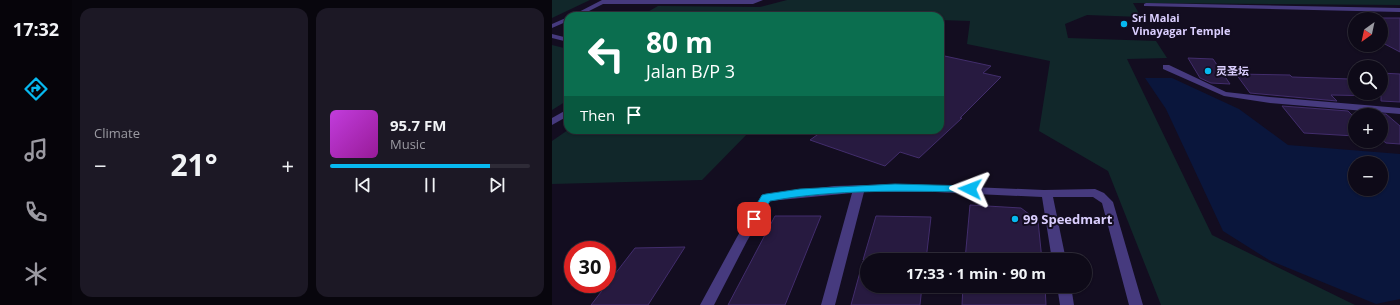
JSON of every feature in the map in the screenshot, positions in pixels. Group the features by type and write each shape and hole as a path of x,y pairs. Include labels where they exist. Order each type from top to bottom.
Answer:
{"street":[{"path":"582,12 604,1 753,2 760,0"},
{"path":"1146,5 1335,7 1400,10"},
{"path":"552,26 564,21"},
{"path":"552,36 564,39"},
{"path":"1166,67 1224,94 1270,100 1400,111"},
{"path":"552,122 564,114"},
{"path":"707,305 741,240 766,198 800,192 895,187 940,187 1047,193 1096,193 1107,202 1136,305"},
{"path":"828,305 859,189"},
{"path":"1047,193 1058,253"},
{"path":"1065,293 1067,305"}],"green space":[{"path":"552,0 590,0 564,12 552,18"},
{"path":"787,0 1400,0 1400,5 1133,3 1141,17 1087,15 1065,24 1068,38 1156,41 1167,58 1127,59 1212,235 1355,305 1161,305 1108,171 1039,131 1050,61 967,44 970,21 944,20 944,12 648,12 658,6 760,7"},
{"path":"552,45 564,48 564,102 552,110"},
{"path":"564,133 564,134 747,134 702,180 552,184 552,141"}],"water":[{"path":"1145,78 1172,78 1239,109 1288,145 1400,154 1400,299 1376,304 1269,260 1223,231 1166,109"}],"building":[{"path":"1388,18 1400,18 1400,52 1388,46"},
{"path":"944,56 991,66 983,73 1001,77 960,118 962,118 919,158 900,152 885,166 810,140 818,134 944,134"},
{"name":"灵圣坛","path":"1188,58 1213,59 1230,84 1211,83 1200,78"},
{"path":"1388,73 1400,74 1400,102 1381,101 1388,100"},
{"path":"1236,74 1290,75 1292,77 1348,79 1348,95 1331,95 1337,101 1250,93"},
{"path":"1282,106 1348,111 1348,136 1304,133"},
{"path":"1388,116 1400,126 1400,144 1388,143"},
{"path":"970,205 1021,208 1038,221 1041,253 966,253"},
{"path":"775,216 821,216 785,305 728,305"},
{"path":"876,216 931,217 927,253 865,253"},
{"path":"685,247 648,305 591,305 600,293 616,293 616,273 635,248"},
{"path":"860,272 860,293 921,293 920,305 851,305"},
{"path":"963,293 1045,293 1046,305 962,305"}],"place":[{"name":"Sri Malai Vinayagar Temple","path":"1124,24"},
{"name":"灵圣坛","path":"1208,71"},
{"name":"99 Speedmart","path":"1015,219"}],"route":[{"path":"754,219 766,198 800,192 895,187 970,189"}]}
